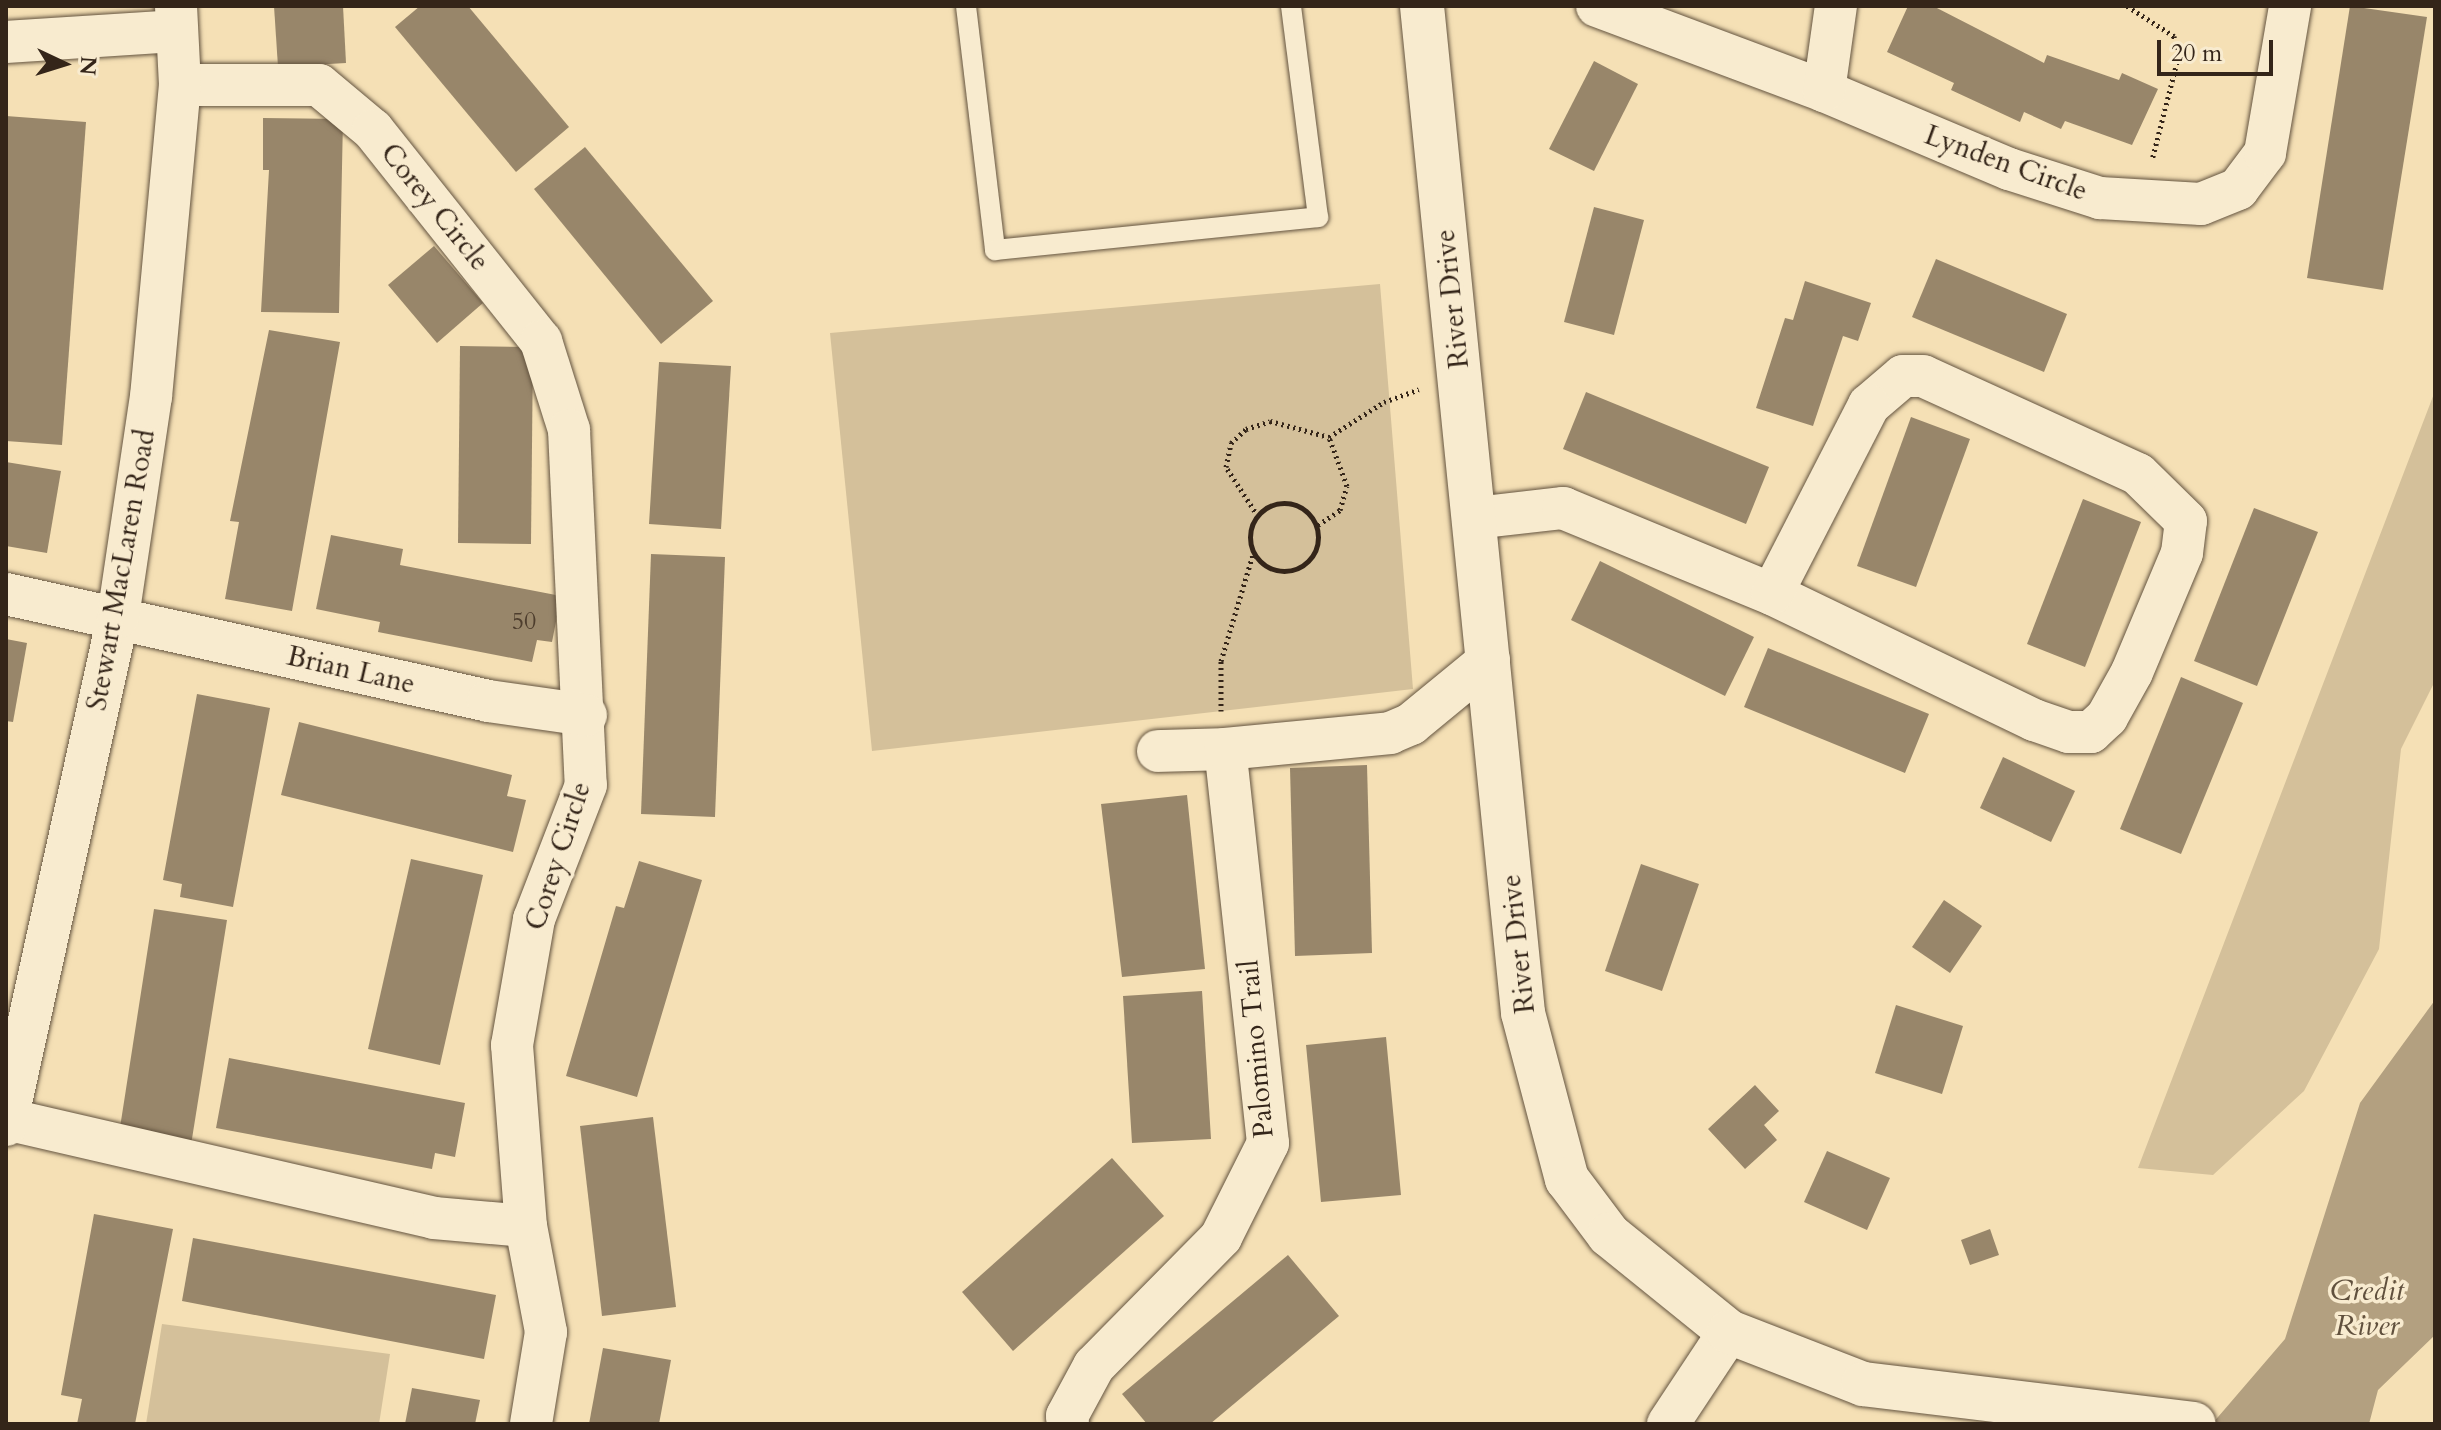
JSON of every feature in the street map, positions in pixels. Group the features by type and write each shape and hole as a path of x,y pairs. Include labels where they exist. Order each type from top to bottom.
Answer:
{"main road":[{"name":"River Drive","path":"1422,6 1523,1013 1567,1179 1609,1235 1729,1332 1863,1384 2069,1412 2194,1424"}],"street":[{"name":"Lynden Circle","path":"1597,6 1824,91 2009,169 2100,198 2201,204 2238,189 2265,153 2290,6"},
{"path":"1824,91 1836,6"},
{"path":"6,42 176,19"},
{"name":"Stewart MacLaren Road","path":"6,1121 118,617 151,397 180,85 176,19"},
{"name":"Corey Circle","path":"180,85 319,85 373,130 541,341 569,430 586,715 586,785 534,919 512,1045 526,1226 546,1332 531,1424"},
{"path":"1475,518 1563,508 1772,594 2034,720 2069,732 2091,732 2107,717 2132,672 2182,553 2186,521 2138,474 1923,376 1903,376 1869,405 1772,594"},
{"name":"Brian Lane","path":"6,594 488,701 586,715"},
{"path":"1158,751 1225,749 1390,733 1411,724 1489,660"},
{"name":"Palomino Trail","path":"1068,1424 1067,1416 1094,1366 1221,1237 1268,1143 1225,749"},
{"path":"6,1121 434,1218 526,1226"},
{"path":"1668,1424 1729,1332"}],"lane":[{"path":"966,6 995,250 1318,217 1291,6"}],"path":[{"path":"2127,6 2174,36 2177,62 2142,201"},
{"path":"1258,516 1226,467 1231,443 1246,429 1270,421 1329,437 1384,402 1460,375"},
{"path":"1318,525 1340,510 1347,486 1329,437"},
{"path":"1291,503 1312,515 1318,525 1319,543 1294,568 1272,571 1254,553 1250,541 1258,516 1267,508 1291,503"},
{"path":"1225,749 1221,661 1254,553"}],"shaded area":[{"path":"1380,284 1413,689 872,751 830,333"},
{"path":"2435,391 2435,681 2401,749 2379,949 2304,1091 2213,1175 2138,1168"},
{"path":"162,1324 390,1354 379,1424 146,1424"}],"water":[{"name":"Credit River","path":"2435,1000 2435,1335 2378,1390 2369,1424 2212,1424 2285,1339 2360,1103"}],"building":[{"path":"274,6 343,6 346,63 278,67"},
{"path":"420,6 468,6 569,127 516,172 395,27"},
{"path":"1908,6 1933,6 2044,63 2047,55 2119,80 2122,73 2158,89 2132,145 2065,121 2061,129 2024,112 2020,122 1951,90 1954,83 1887,52"},
{"path":"2350,6 2427,17 2383,290 2307,278"},
{"path":"1594,61 1638,84 1594,171 1549,149"},
{"path":"6,116 86,122 62,445 6,441"},
{"path":"263,118 343,119 339,313 261,312 269,170 263,170"},
{"path":"585,147 713,301 661,344 534,189"},
{"path":"1594,207 1644,220 1614,335 1564,322"},
{"path":"434,246 483,303 437,343 388,285"},
{"path":"1936,259 2067,314 2044,372 1912,317"},
{"path":"1805,281 1871,303 1858,341 1843,336 1813,426 1756,408 1785,318 1793,320"},
{"path":"269,330 340,342 292,611 225,599 239,522 230,521"},
{"path":"460,346 533,347 531,544 458,543"},
{"path":"659,362 731,366 721,529 649,524"},
{"path":"1586,392 1769,467 1746,524 1563,449"},
{"path":"1911,417 1970,439 1916,587 1857,566"},
{"path":"6,462 61,471 47,553 6,546"},
{"path":"2083,499 2141,522 2085,667 2027,644"},
{"path":"2254,508 2318,532 2257,686 2194,661"},
{"path":"331,535 403,549 400,565 561,596 552,642 537,640 532,662 378,632 380,622 316,609"},
{"path":"651,554 725,557 715,817 641,814"},
{"path":"1600,561 1754,637 1725,696 1571,620"},
{"path":"6,639 27,643 13,722 6,721"},
{"path":"1768,648 1929,714 1905,773 1744,707"},
{"path":"2181,677 2243,703 2181,854 2120,829"},
{"path":"197,694 270,708 233,907 180,897 182,884 163,880"},
{"path":"299,722 512,775 507,796 526,800 513,852 281,795"},
{"path":"2003,757 2075,791 2051,842 1980,808"},
{"path":"1367,765 1372,953 1295,956 1290,768"},
{"path":"1187,795 1205,969 1122,977 1101,804"},
{"path":"411,859 483,875 440,1065 368,1049"},
{"path":"639,861 702,880 637,1097 566,1076 616,906 624,908"},
{"path":"1641,864 1699,884 1662,991 1605,971"},
{"path":"1944,900 1982,926 1950,973 1912,947"},
{"path":"154,909 227,920 191,1145 119,1134"},
{"path":"1202,991 1211,1139 1132,1143 1123,996"},
{"path":"1896,1005 1963,1026 1942,1094 1875,1073"},
{"path":"1386,1037 1401,1195 1321,1202 1306,1045"},
{"path":"229,1058 465,1103 455,1157 435,1153 432,1169 216,1128"},
{"path":"1755,1085 1779,1111 1764,1125 1777,1140 1745,1169 1708,1129"},
{"path":"653,1117 676,1307 602,1316 580,1126"},
{"path":"1827,1151 1890,1178 1867,1230 1804,1202"},
{"path":"1112,1158 1164,1216 1013,1351 962,1292"},
{"path":"94,1214 173,1229 135,1424 77,1424 82,1399 61,1395"},
{"path":"1990,1229 1999,1255 1970,1265 1961,1240"},
{"path":"193,1238 496,1295 484,1359 182,1301"},
{"path":"1288,1255 1339,1316 1210,1424 1147,1424 1122,1394"},
{"path":"603,1348 671,1360 659,1424 589,1424"},
{"path":"412,1388 480,1400 475,1424 405,1424"}]}
